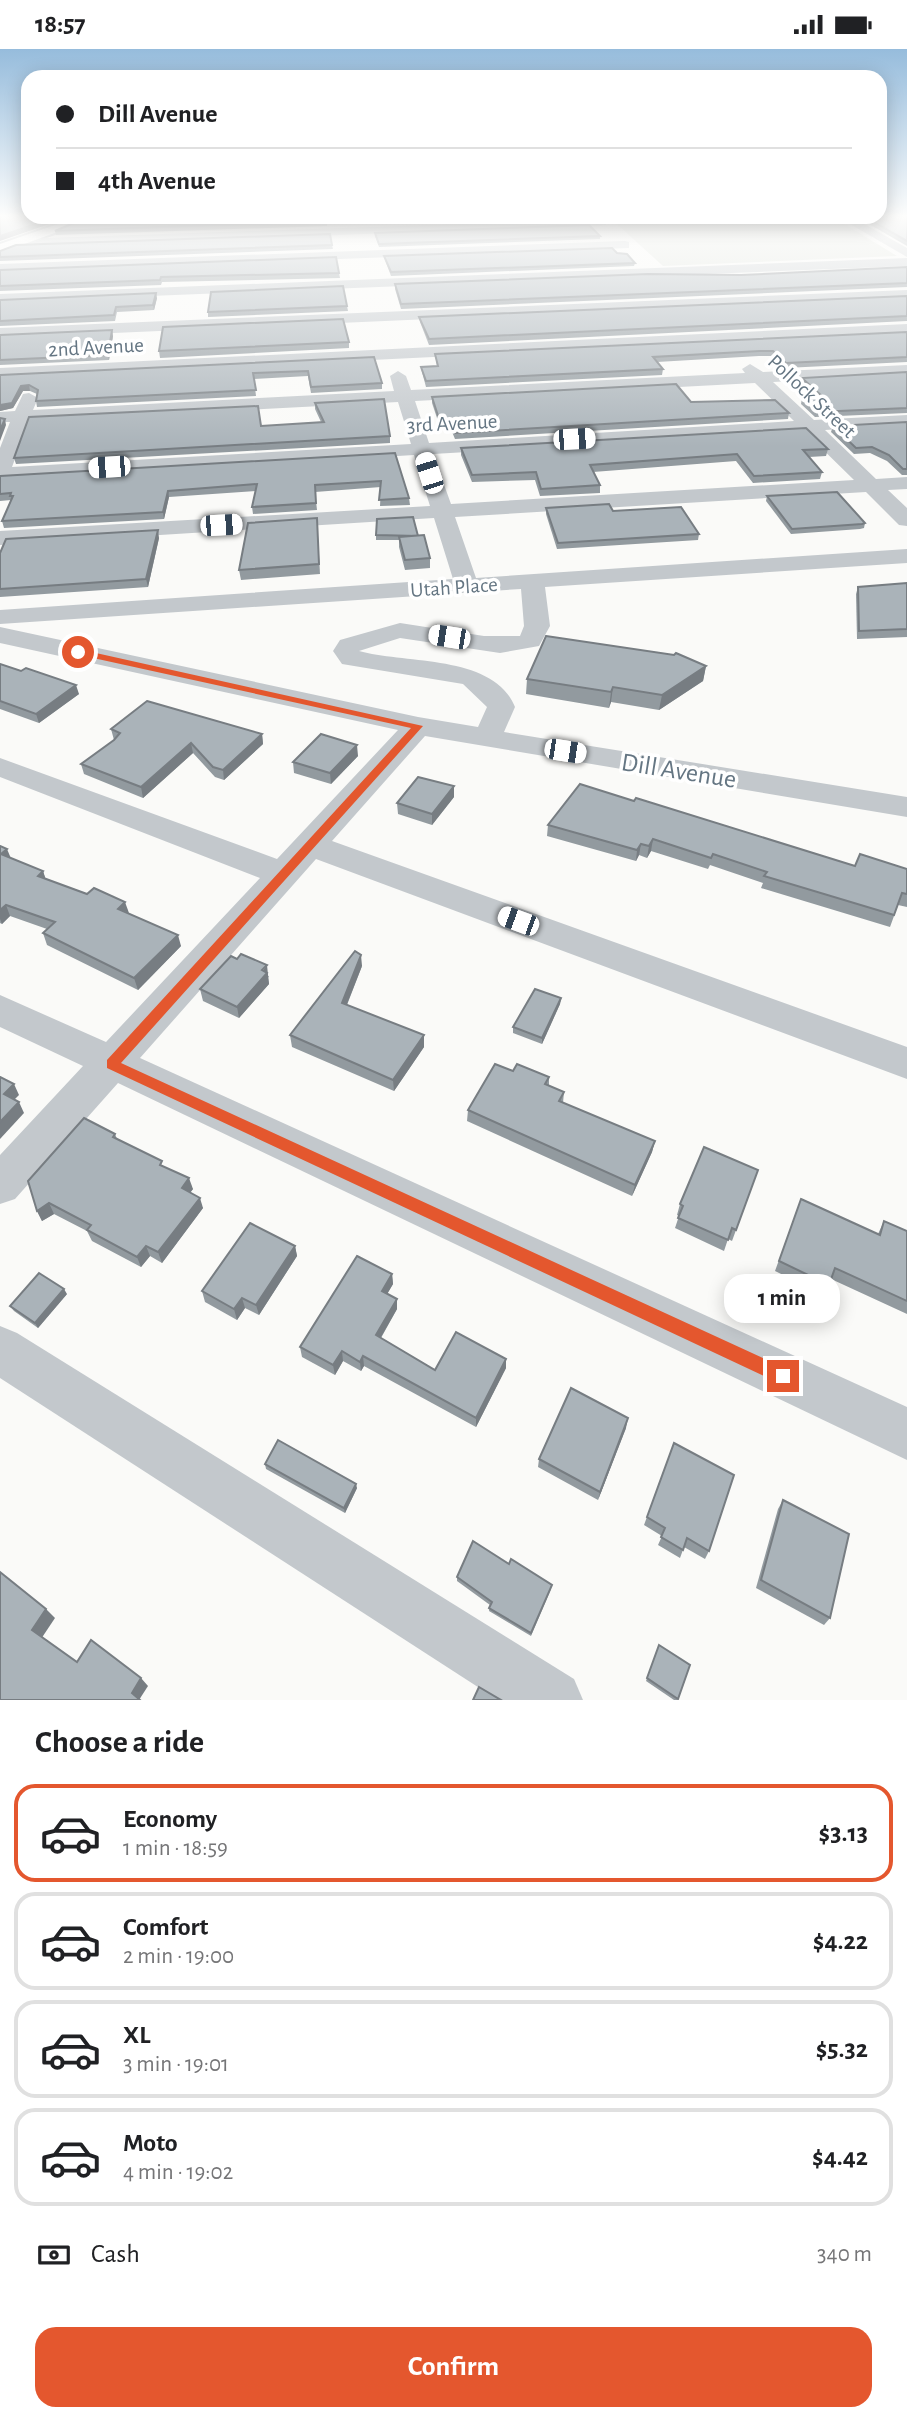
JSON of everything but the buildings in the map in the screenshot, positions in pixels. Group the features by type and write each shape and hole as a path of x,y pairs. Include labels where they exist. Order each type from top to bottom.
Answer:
{"street":[{"path":"0,473 72,293"},
{"path":"0,299 139,293"},
{"path":"372,293 467,586"},
{"name":"Pollock Street","path":"675,293 759,378 907,520"},
{"path":"0,333 57,331 385,335 686,303 907,294"},
{"name":"2nd Avenue","path":"0,373 385,335 718,337 907,329"},
{"path":"0,417 907,370"},
{"name":"3rd Avenue","path":"0,473 907,420"},
{"path":"0,538 907,482"},
{"name":"Utah Place","path":"0,617 907,556"},
{"path":"486,737 501,707 498,699 471,677 351,658 346,651 349,645 405,630 493,644 516,646 530,641 537,626 532,582"},
{"name":"Dill Avenue","path":"0,635 418,726 907,807"},
{"path":"0,1185 418,726"},
{"path":"0,767 283,874"},
{"path":"310,845 907,1063"},
{"path":"0,1010 907,1434"},
{"path":"0,1350 553,1700"}],"route":[{"path":"78,652 418,726 111,1064 783,1376"}]}
